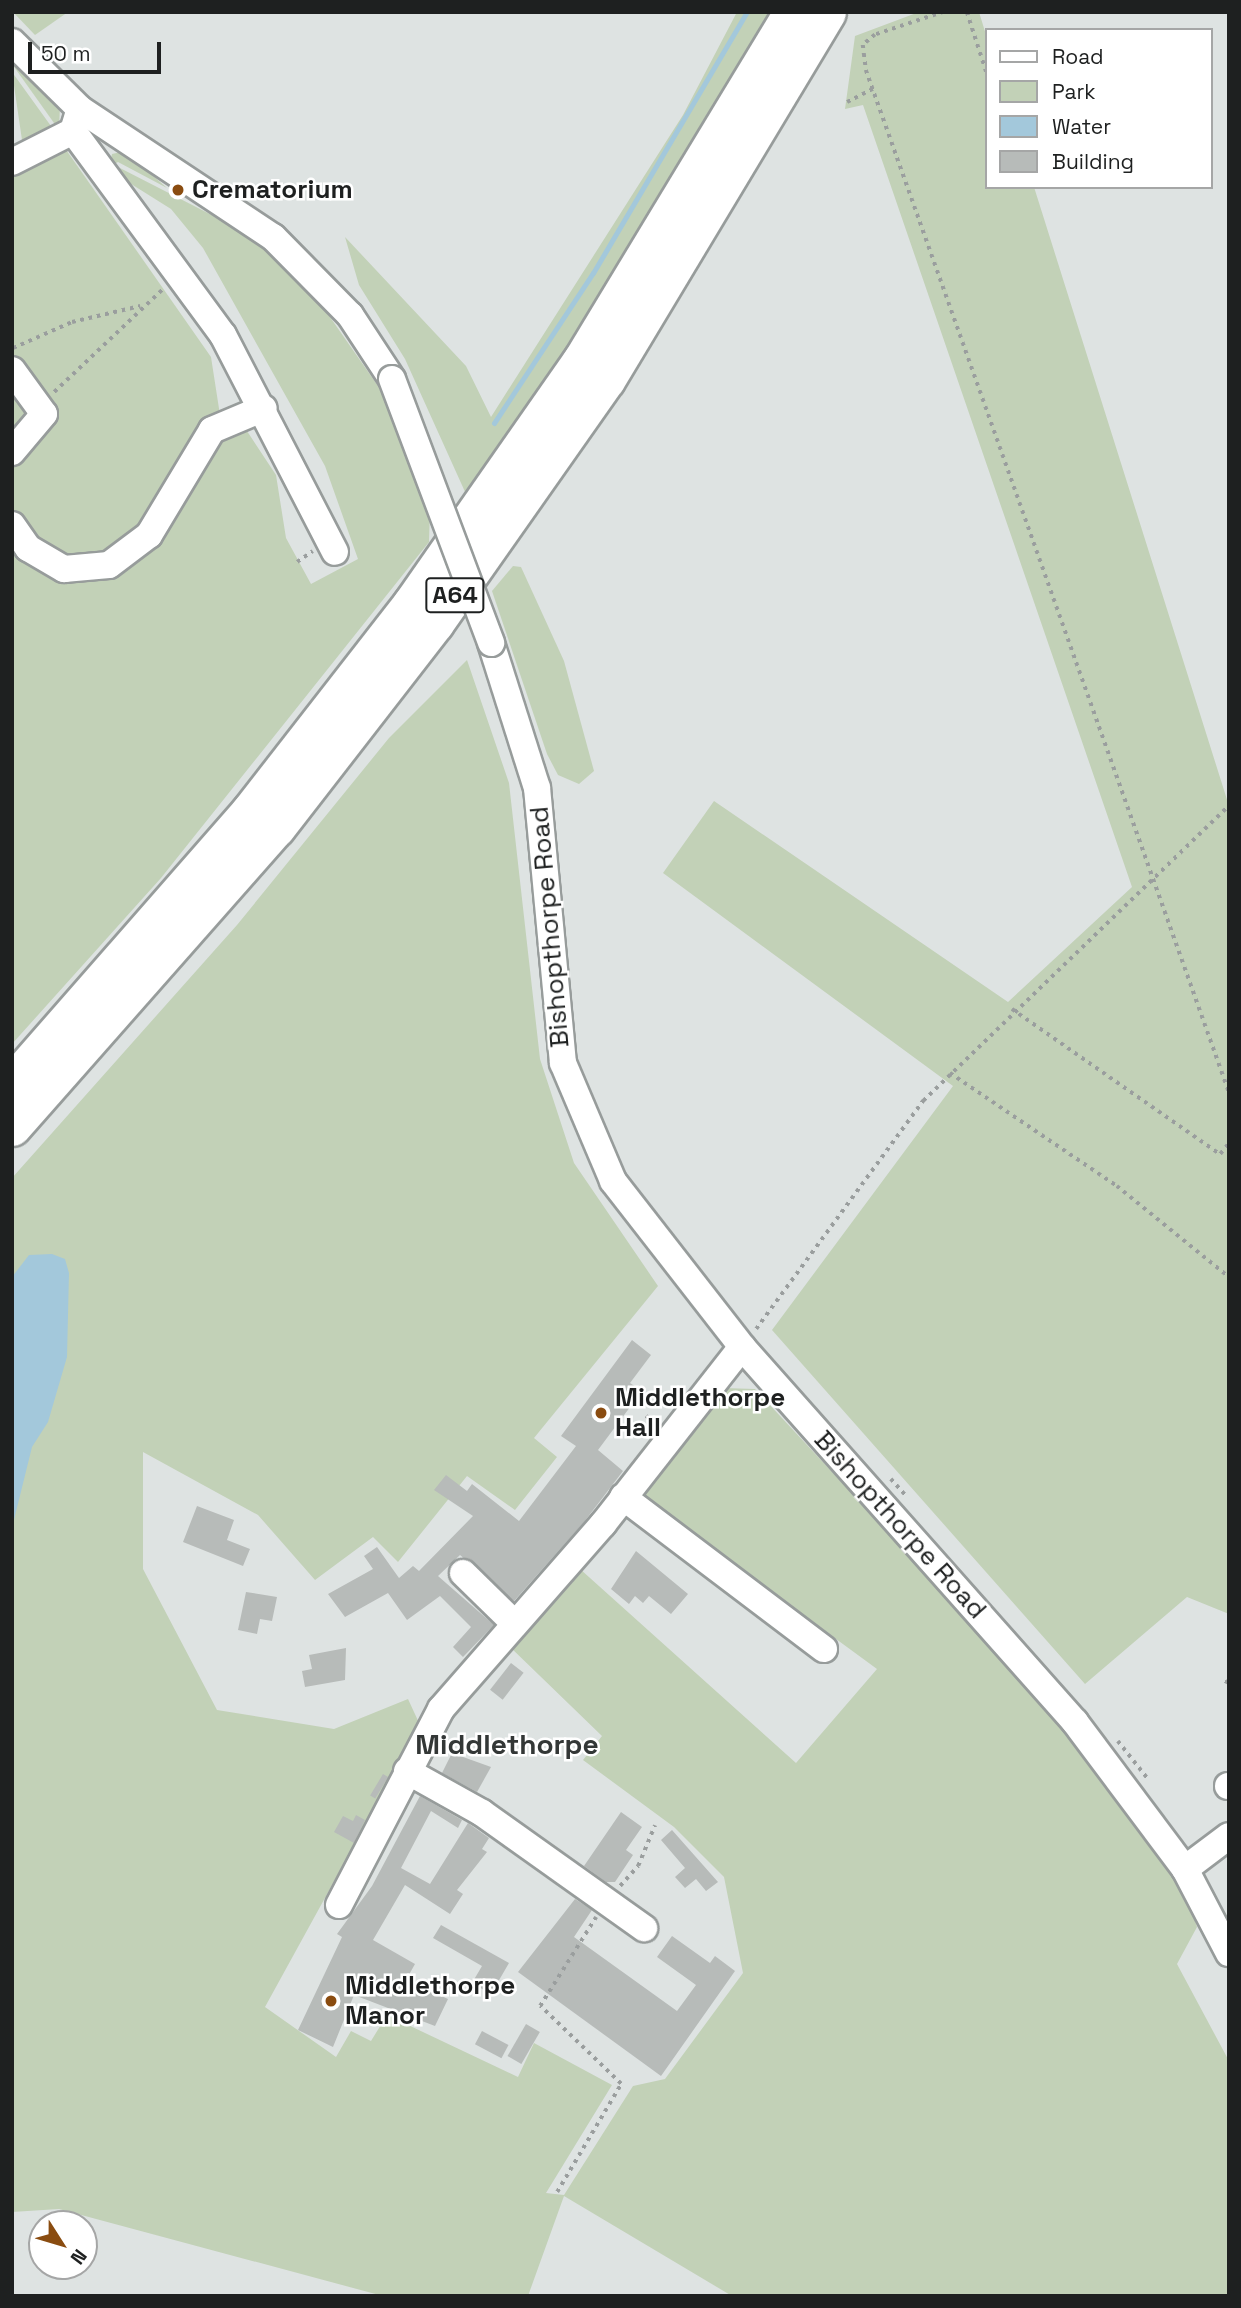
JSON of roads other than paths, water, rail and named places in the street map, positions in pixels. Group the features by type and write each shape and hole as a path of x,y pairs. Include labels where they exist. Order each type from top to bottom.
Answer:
{"highway":[{"name":"A64","path":"12,1083 250,811 412,603 588,349 792,12"},
{"name":"A64","path":"12,1127 276,828 435,623 606,380 827,12"}],"street":[{"name":"Bishopthorpe Road","path":"12,42 76,120 116,135 273,237 350,315 392,379 491,643 537,788 564,1063 613,1181 742,1347 1076,1722 1185,1869 1229,1953"},
{"path":"12,162 76,120 99,161 181,275 264,408 335,552"},
{"path":"99,161 116,135"},
{"path":"12,370 42,403 44,414 12,452"},
{"path":"12,525 28,548 64,569 109,565 149,535 212,430 264,408"},
{"path":"339,1905 441,1709 623,1497 742,1347"},
{"path":"623,1497 824,1650"},
{"path":"463,1573 514,1623"},
{"path":"407,1771 482,1813 603,1896 644,1928"},
{"path":"1185,1869 1229,1836"}],"water":[{"path":"52,1254 65,1259 69,1273 67,1357 48,1422 32,1447 12,1528 12,1277 29,1255"}],"waterway":[{"path":"494,423 593,273 747,12"}],"place":[{"name":"Crematorium","path":"178,190"},
{"name":"Middlethorpe Hall","path":"601,1413"},
{"name":"Middlethorpe Manor","path":"331,2001"}],"district":[{"name":"Middlethorpe","path":"507,1744"}]}
